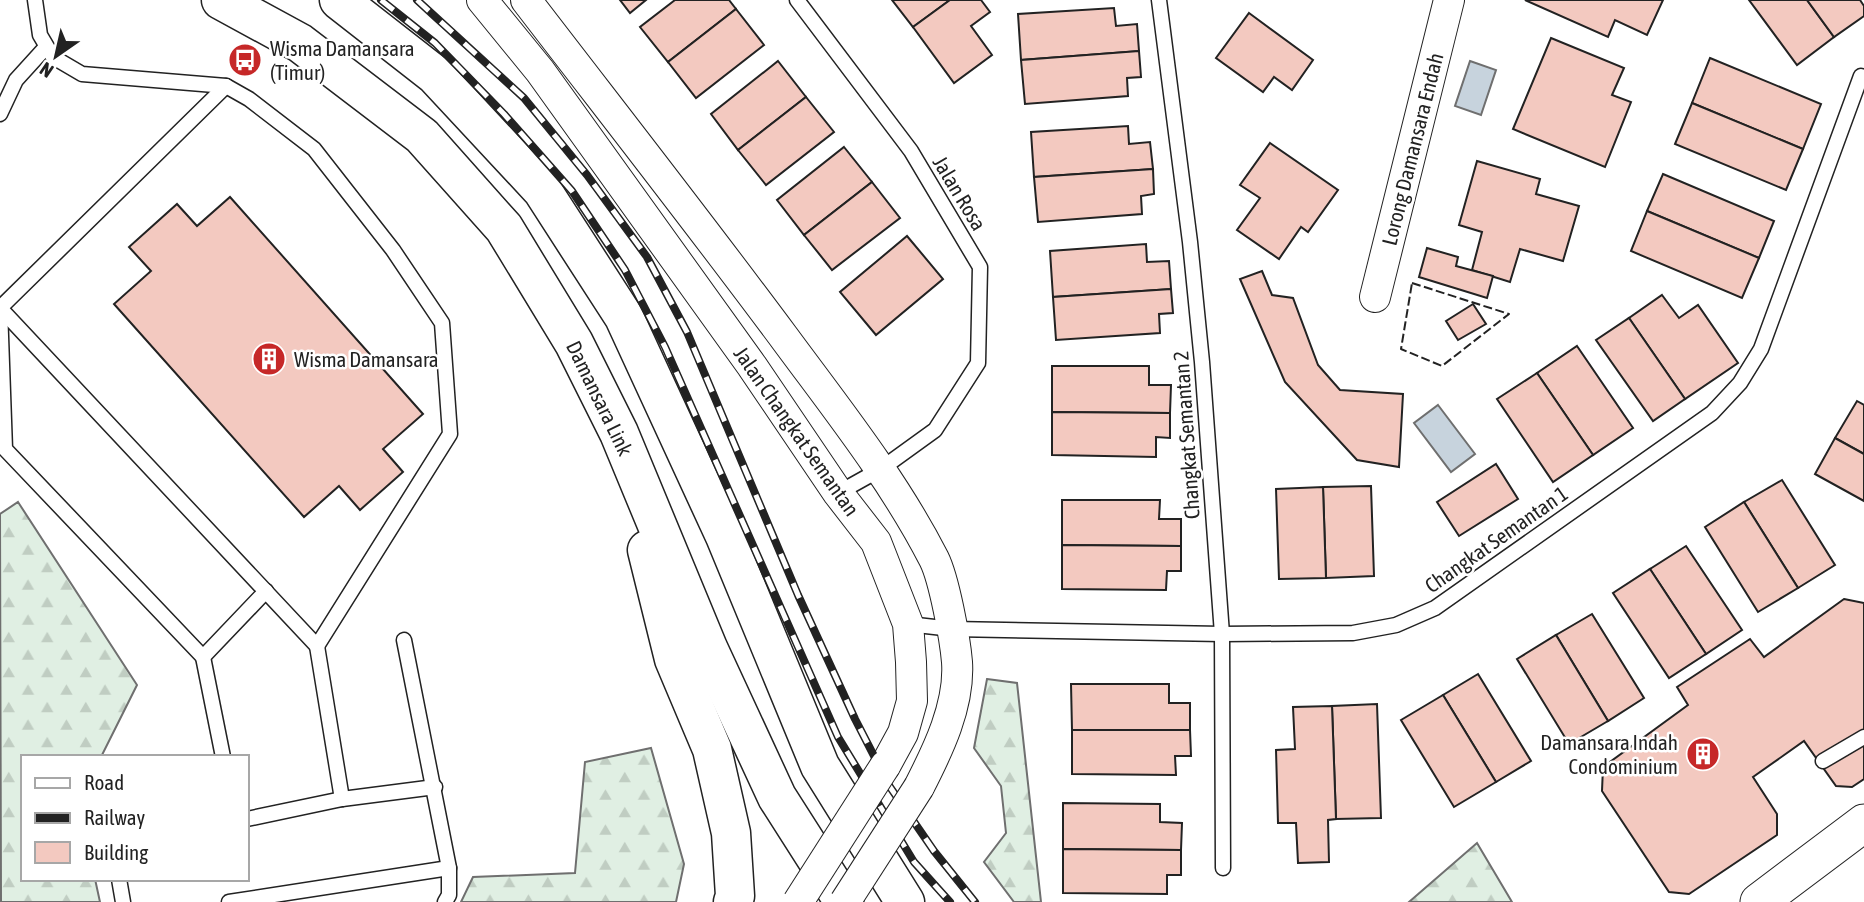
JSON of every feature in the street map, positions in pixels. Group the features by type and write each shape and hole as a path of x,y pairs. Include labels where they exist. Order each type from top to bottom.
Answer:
{"highway":[{"name":"Damansara Link","path":"221,0 300,43 422,136 504,228 574,343 619,433 708,648 777,796 844,902"},
{"path":"339,0 435,75 542,190 624,317 725,536 820,766 905,902"},
{"path":"619,433 674,659 712,749 731,833 735,896 733,902"}],"street":[{"name":"Jalan Changkat Semantan","path":"482,0 540,71 752,366 838,493 876,542 908,624 912,701 904,733 798,902"},
{"name":"Jalan Changkat Semantan","path":"526,0 713,242 881,469 935,561 952,629 957,664 951,708 942,742 919,786 844,902"},
{"name":"Lorong Damansara Endah","path":"1376,297 1449,0"},
{"path":"1759,902 1864,823"}],"lane":[{"path":"36,0 40,35 46,47 53,57 82,74 226,86 249,99 314,149 393,250 442,323 450,434 317,646"},
{"name":"Jalan Rosa","path":"797,0 911,151 980,267 978,363 934,430 881,469"},
{"name":"Changkat Semantan 2","path":"1159,0 1190,242 1202,362 1222,634 1223,869"},
{"path":"0,114 16,80 46,47"},
{"name":"Changkat Semantan 1","path":"908,624 952,629 1222,634 1353,633 1396,625 1435,608 1712,413 1741,383 1761,349 1861,76"},
{"path":"223,755 203,657 5,449 0,308 226,86"},
{"path":"0,308 317,646 342,799"},
{"path":"838,493 881,469"},
{"path":"203,657 267,591"},
{"path":"404,640 449,867 449,895 445,902"},
{"path":"1823,761 1864,737"},
{"path":"248,818 342,799 435,787"},
{"path":"229,902 449,867"},
{"path":"119,881 123,902"}],"green space":[{"path":"18,502 137,685 102,755 21,755 21,881 95,881 100,902 1,902 0,514"},
{"path":"987,679 1017,683 1041,902 1014,902 984,862 1006,833 1001,786 974,748"},
{"path":"651,748 684,864 676,902 461,902 473,877 575,873 585,762"},
{"path":"1477,843 1512,902 1409,902"}],"shaded area":[{"path":"1470,61 1496,70 1481,115 1455,106"},
{"path":"1438,405 1475,454 1451,472 1414,423"}],"building":[{"path":"620,0 646,0 630,13"},
{"path":"675,0 729,0 736,9 668,62 640,27"},
{"path":"892,0 950,0 913,27"},
{"path":"950,0 981,0 990,12 971,26 992,55 954,83 913,27"},
{"path":"1525,0 1663,0 1647,35 1615,20 1608,37"},
{"path":"1749,0 1807,0 1834,37 1797,65"},
{"path":"1807,0 1860,0 1864,6 1864,16 1834,37"},
{"path":"1114,8 1116,26 1137,24 1139,51 1021,60 1018,14"},
{"path":"736,9 764,45 696,98 668,62"},
{"path":"1249,13 1313,60 1292,90 1274,77 1263,92 1216,58"},
{"path":"1551,38 1624,68 1612,95 1631,102 1605,167 1513,129"},
{"path":"1139,51 1141,77 1127,78 1128,96 1025,104 1021,60"},
{"path":"1710,58 1821,104 1803,149 1692,103"},
{"path":"778,61 806,97 738,150 711,114"},
{"path":"806,97 834,132 766,185 738,150"},
{"path":"1692,103 1803,149 1786,190 1675,144"},
{"path":"1128,126 1129,144 1150,142 1153,169 1034,177 1031,132"},
{"path":"1270,143 1338,190 1308,232 1301,227 1279,259 1237,230 1260,198 1240,185"},
{"path":"844,147 872,182 804,235 777,200"},
{"path":"1477,161 1540,179 1536,194 1579,206 1563,261 1520,249 1510,282 1472,270 1482,232 1459,225"},
{"path":"1153,169 1154,194 1141,196 1142,214 1038,222 1034,177"},
{"path":"1663,174 1774,221 1759,258 1647,211"},
{"path":"872,182 900,218 832,270 804,235"},
{"name":"Wisma Damansara","path":"230,197 423,414 383,449 403,472 360,510 339,486 304,517 114,304 151,271 129,247 177,204 197,226"},
{"path":"1647,211 1759,258 1742,298 1631,251"},
{"path":"907,236 943,279 876,335 840,292"},
{"path":"1146,244 1147,262 1169,261 1171,289 1053,297 1050,251"},
{"path":"1427,248 1458,257 1456,266 1493,276 1487,298 1419,277"},
{"path":"1262,271 1272,295 1293,298 1318,365 1340,390 1403,394 1399,467 1357,460 1285,382 1240,279"},
{"path":"1171,289 1173,313 1159,314 1160,333 1056,340 1053,297"},
{"path":"1662,295 1679,318 1698,305 1738,363 1685,399 1629,318"},
{"path":"1473,304 1486,324 1458,340 1446,321"},
{"path":"1629,318 1685,399 1653,421 1596,340"},
{"path":"1577,346 1633,428 1593,455 1537,373"},
{"path":"1052,366 1149,366 1149,385 1171,385 1170,413 1052,412"},
{"path":"1537,373 1593,455 1553,482 1497,399"},
{"path":"1857,401 1864,405 1864,454 1835,438"},
{"path":"1052,412 1170,413 1170,438 1156,437 1156,457 1052,455"},
{"path":"1835,438 1864,454 1864,501 1815,474"},
{"path":"1496,464 1518,499 1459,536 1437,502"},
{"path":"1782,480 1835,565 1798,588 1744,502"},
{"path":"1371,486 1374,576 1326,578 1323,487"},
{"path":"1323,487 1326,578 1279,579 1276,489"},
{"path":"1062,500 1160,500 1159,519 1181,519 1181,546 1062,545"},
{"path":"1744,502 1798,588 1758,612 1705,527"},
{"path":"1062,545 1181,546 1181,571 1167,571 1166,590 1062,589"},
{"path":"1686,546 1742,630 1706,654 1650,569"},
{"path":"1650,569 1706,654 1669,678 1613,593"},
{"name":"Damansara Indah Condominium","path":"1844,599 1864,603 1864,779 1852,787 1836,786 1804,741 1753,777 1777,814 1777,835 1689,894 1669,892 1602,791 1603,767 1688,705 1677,687 1750,639 1764,657"},
{"path":"1592,614 1644,698 1608,721 1556,635"},
{"path":"1556,635 1608,721 1569,744 1517,659"},
{"path":"1478,674 1531,761 1496,782 1443,695"},
{"path":"1071,684 1169,684 1169,703 1190,703 1190,730 1072,730"},
{"path":"1443,695 1496,782 1454,807 1401,720"},
{"path":"1377,704 1381,818 1336,819 1332,706"},
{"path":"1332,706 1336,819 1328,820 1329,862 1298,863 1296,823 1278,823 1276,750 1295,749 1293,707"},
{"path":"1072,730 1190,730 1191,756 1175,756 1176,775 1072,774"},
{"path":"1063,803 1160,804 1160,822 1182,823 1181,850 1063,849"},
{"path":"1063,849 1181,850 1181,875 1167,875 1167,894 1063,893"}],"railway":[{"path":"381,0 435,43 504,114 572,191 625,270 665,347 838,737 914,862 950,902"},
{"path":"417,0 524,98 587,175 647,257 687,332 798,595 855,719 890,787 934,851 975,902"}],"fence":[{"path":"1412,283 1509,314 1442,366 1401,349 1412,283"}],"place":[{"name":"Wisma Damansara (Timur)","path":"245,60"},
{"name":"Wisma Damansara","path":"269,359"},
{"name":"Damansara Indah Condominium","path":"1703,754"}]}
